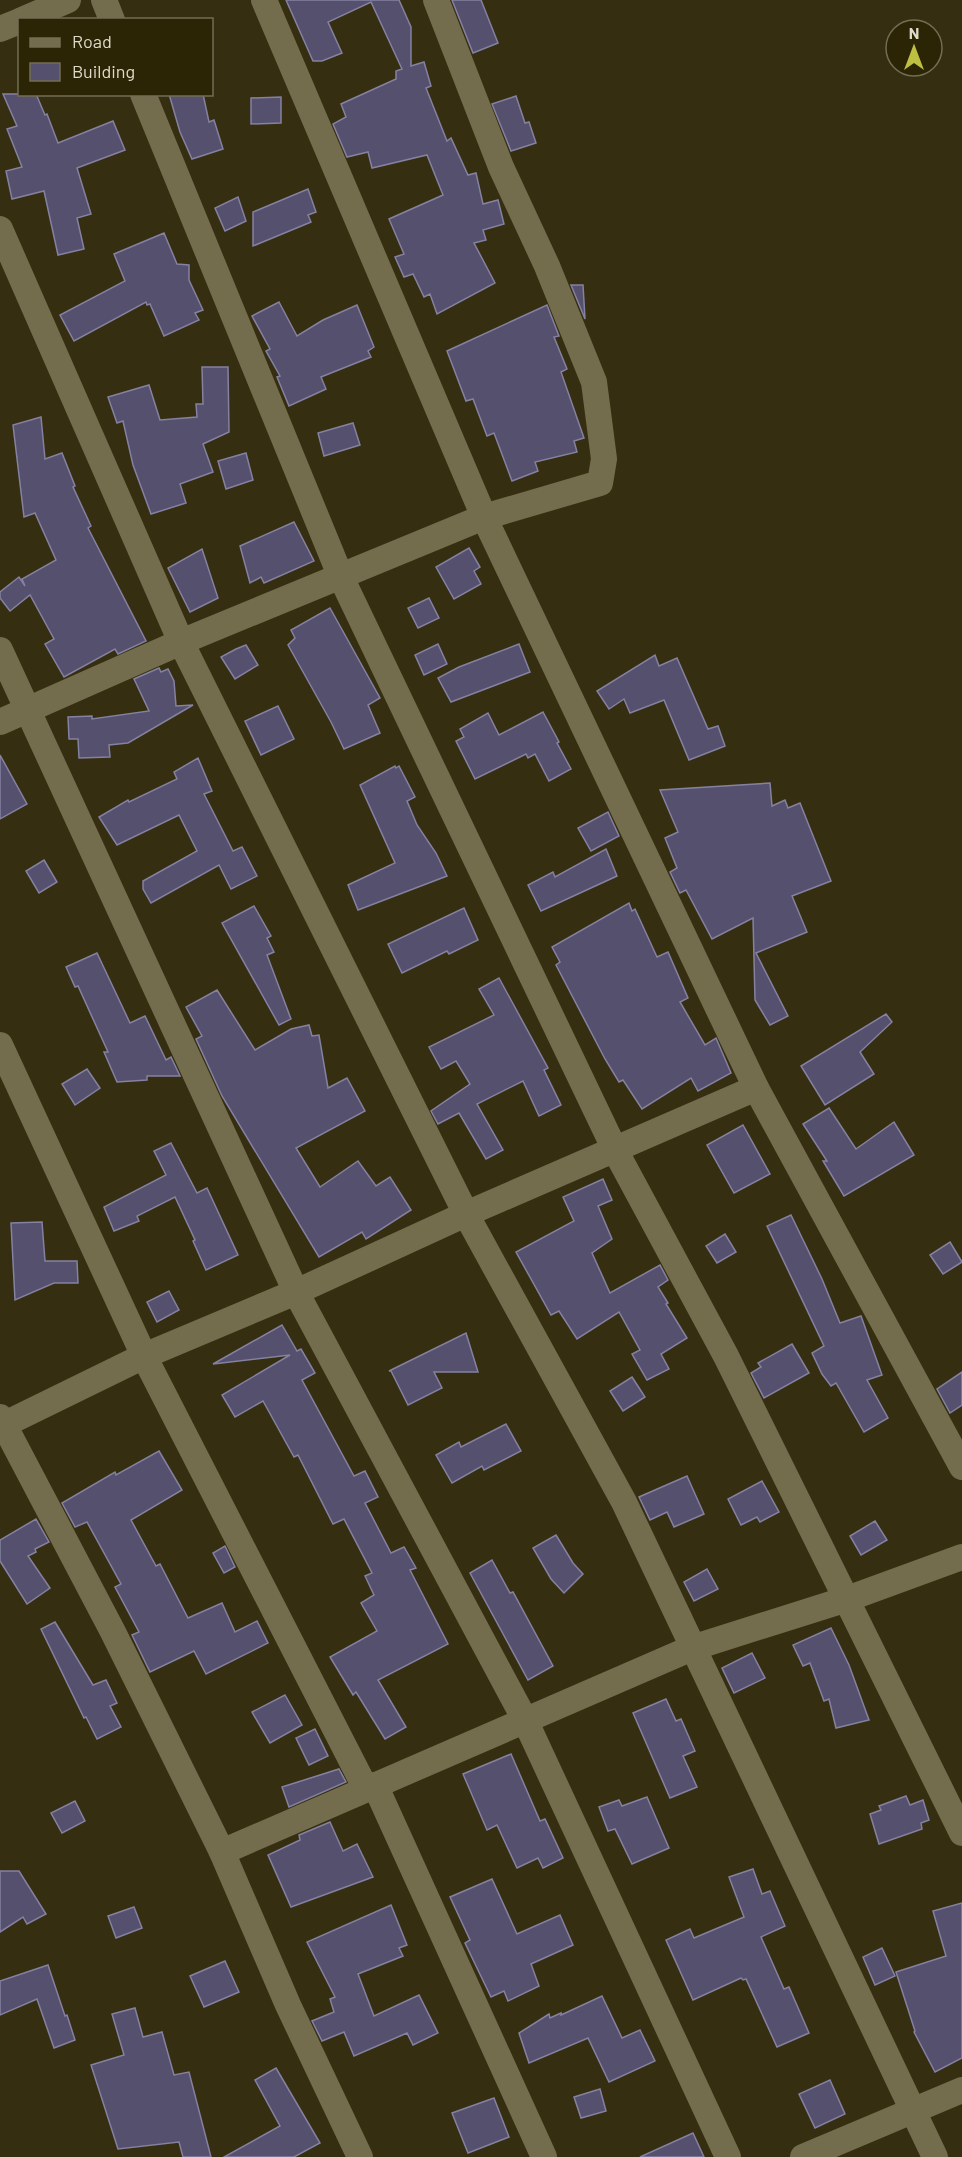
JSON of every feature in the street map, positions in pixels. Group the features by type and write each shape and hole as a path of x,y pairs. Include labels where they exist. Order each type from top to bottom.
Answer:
{"street":[{"path":"26,18 68,0"},
{"path":"104,0 111,18"},
{"path":"264,0 484,517 756,1088 962,1467"},
{"path":"0,722 181,642 484,517 600,483 604,459 594,382 547,266 501,167 436,0"},
{"path":"0,29 18,21"},
{"path":"144,96 340,575 615,1150 726,1356 962,1833"},
{"path":"0,229 181,642 466,1214 624,1502 935,2157"},
{"path":"0,650 296,1292 525,1720 728,2157"},
{"path":"0,1045 144,1356 371,1787 544,2157"},
{"path":"360,2157 288,2005 222,1852 113,1632 2,1420 756,1088"},
{"path":"222,1852 692,1648 847,1599 962,1557"},
{"path":"803,2157 962,2090"}],"building":[{"path":"286,0 399,0 411,27 411,66 424,62 431,86 426,88 447,141 451,138 468,175 476,173 483,204 498,200 504,224 483,230 486,240 474,243 495,283 437,314 430,294 424,297 413,274 404,277 395,257 404,254 389,219 443,195 427,155 372,168 368,152 347,157 333,124 346,117 341,104 396,79 396,71 402,69 371,2 328,22 342,53 322,61 313,61"},
{"path":"452,0 481,0 498,43 473,53"},
{"path":"3,94 37,96 45,115 47,114 58,143 113,121 125,150 77,168 91,214 77,218 84,249 58,255 44,191 12,199 6,171 22,167 7,129 17,126"},
{"path":"170,96 203,96 209,122 214,120 223,149 192,159 180,132"},
{"path":"516,96 525,123 529,122 536,143 511,151 492,104"},
{"path":"281,97 281,123 251,124 251,98"},
{"path":"308,189 316,212 308,215 311,222 253,246 253,212"},
{"path":"238,197 246,221 225,231 215,208"},
{"path":"164,233 177,264 189,265 189,280 203,310 195,313 199,320 164,336 150,304 147,305 146,302 74,341 60,315 125,281 114,254"},
{"path":"571,285 583,285 585,319"},
{"path":"279,302 297,336 323,320 357,305 374,347 368,351 371,357 321,377 326,389 289,406 277,377 280,376 266,351 270,349 252,316"},
{"path":"547,305 559,336 554,337 567,369 561,372 584,438 574,441 577,452 535,462 538,471 512,481 494,433 487,436 473,399 466,401 447,351"},
{"path":"202,367 228,367 229,432 203,444 213,472 180,484 186,503 151,514 133,465 123,421 117,423 108,397 149,385 160,420 197,417 196,404 203,404"},
{"path":"41,417 45,459 62,453 75,486 73,487 91,526 88,528 146,641 118,654 115,649 64,677 45,644 54,639 30,595 10,611 0,598 0,592 19,577 25,586 22,579 56,560 35,513 24,517 13,425"},
{"path":"353,423 360,445 324,456 318,433"},
{"path":"246,453 253,480 226,489 218,461"},
{"path":"294,522 314,561 264,583 261,577 250,583 240,546"},
{"path":"469,548 480,567 474,571 481,584 454,599 436,567"},
{"path":"202,549 218,598 190,612 168,568"},
{"path":"429,598 439,618 418,628 408,608"},
{"path":"330,608 380,698 368,705 380,733 344,749 288,645 295,638 291,630"},
{"path":"438,644 447,664 424,675 415,655"},
{"path":"519,644 530,672 451,702 438,678 459,667"},
{"path":"246,645 258,665 235,679 221,657"},
{"path":"655,655 659,666 677,658 708,729 718,726 725,746 689,760 664,700 630,713 624,699 609,709 597,691"},
{"path":"159,668 161,672 168,669 174,681 176,706 193,705 128,743 109,745 110,757 79,758 78,739 69,739 68,717 92,716 92,719 149,711 134,679"},
{"path":"278,706 294,739 261,755 245,721"},
{"path":"543,712 571,769 549,781 535,754 528,758 526,754 475,779 456,741 464,737 460,729 488,713 499,735"},
{"path":"0,755 27,804 0,819"},
{"path":"198,758 212,791 204,794 233,851 242,847 257,876 231,889 219,865 151,903 143,889 143,881 197,851 179,815 117,845 99,817 128,800 129,802 177,779 174,772"},
{"path":"395,766 396,768 399,766 415,797 407,801 417,825 436,853 447,876 358,910 348,885 395,863 360,785"},
{"path":"770,783 772,806 785,800 788,808 800,803 831,881 792,896 807,932 756,953 788,1016 770,1025 755,1000 753,918 712,939 686,890 680,893 670,872 677,868 665,838 678,832 660,790"},
{"path":"608,812 619,836 591,851 578,828"},
{"path":"606,849 617,876 541,911 528,885 553,872 555,877"},
{"path":"44,860 57,882 39,893 26,871"},
{"path":"629,903 632,911 635,909 657,957 668,952 688,998 680,1002 705,1045 716,1038 731,1073 698,1091 691,1078 642,1109 623,1080 619,1082 605,1059 556,965 560,962 552,947"},
{"path":"254,906 271,936 267,938 274,952 267,955 291,1019 279,1025 222,923"},
{"path":"464,908 478,940 449,954 447,951 402,973 388,944"},
{"path":"97,953 130,1023 145,1016 166,1060 171,1057 180,1076 147,1076 147,1080 117,1082 104,1052 108,1052 78,986 75,987 66,967"},
{"path":"499,978 548,1068 544,1070 561,1105 539,1116 523,1081 477,1104 503,1150 486,1159 459,1113 438,1124 431,1111 470,1084 456,1061 441,1069 429,1047 494,1015 479,989"},
{"path":"217,990 255,1050 291,1029 309,1025 312,1036 319,1035 328,1088 347,1078 365,1111 296,1148 320,1187 358,1161 376,1186 390,1177 411,1210 366,1239 362,1232 319,1257 222,1096 196,1039 202,1036 186,1007"},
{"path":"886,1014 892,1022 860,1052 874,1074 825,1105 801,1066"},
{"path":"87,1069 100,1088 75,1105 62,1084"},
{"path":"829,1108 856,1149 894,1122 914,1155 844,1196 823,1161 827,1161 803,1124"},
{"path":"743,1125 770,1174 734,1193 707,1145"},
{"path":"171,1143 197,1193 207,1188 238,1255 206,1270 175,1197 137,1216 139,1221 114,1231 104,1207 166,1175 154,1151"},
{"path":"603,1179 612,1200 598,1206 612,1239 592,1253 610,1293 660,1265 668,1280 658,1287 687,1338 661,1354 669,1369 647,1380 632,1354 640,1350 619,1312 577,1339 559,1311 551,1315 516,1252 574,1221 563,1197"},
{"path":"791,1215 840,1323 861,1316 882,1375 867,1380 888,1418 864,1432 836,1383 831,1386 822,1374 812,1353 824,1346 767,1226"},
{"path":"42,1222 45,1261 77,1261 78,1283 54,1283 15,1300 11,1223"},
{"path":"725,1234 736,1252 717,1263 706,1246"},
{"path":"950,1242 962,1262 943,1274 930,1255"},
{"path":"169,1291 179,1310 157,1322 147,1302"},
{"path":"282,1325 297,1351 301,1349 315,1373 302,1380 354,1476 365,1471 378,1497 365,1503 391,1553 404,1547 416,1568 410,1570 448,1644 378,1680 406,1727 385,1739 356,1692 353,1695 330,1657 377,1631 361,1603 374,1595 365,1576 372,1573 344,1519 333,1524 298,1455 294,1457 263,1401 235,1417 222,1395 290,1355 213,1364"},
{"path":"466,1333 478,1372 434,1372 442,1388 408,1405 389,1371"},
{"path":"792,1344 809,1373 764,1398 751,1373 761,1367 758,1363"},
{"path":"962,1372 962,1405 950,1413 937,1389"},
{"path":"632,1377 645,1397 623,1411 610,1391"},
{"path":"506,1424 521,1451 484,1470 482,1466 452,1483 436,1455 459,1442 461,1447"},
{"path":"159,1451 182,1490 131,1520 156,1566 160,1564 188,1618 222,1603 235,1632 257,1621 268,1643 206,1674 194,1651 150,1672 132,1635 139,1632 115,1587 121,1584 87,1522 75,1527 62,1503 115,1472 116,1475"},
{"path":"687,1476 704,1514 674,1527 667,1512 650,1520 639,1497"},
{"path":"762,1481 779,1512 760,1522 757,1517 741,1525 728,1499"},
{"path":"36,1519 49,1542 35,1549 36,1552 28,1556 50,1588 27,1604 0,1561 0,1540"},
{"path":"875,1521 887,1540 861,1555 850,1536"},
{"path":"556,1535 573,1563 583,1574 564,1593 551,1579 533,1548"},
{"path":"225,1546 235,1567 224,1573 213,1553"},
{"path":"492,1560 510,1593 513,1592 553,1666 528,1680 470,1573"},
{"path":"707,1569 718,1589 694,1601 684,1582"},
{"path":"55,1622 93,1685 106,1680 117,1703 110,1706 121,1727 97,1739 86,1717 84,1718 41,1629"},
{"path":"831,1628 849,1665 869,1720 836,1728 829,1699 824,1701 810,1663 803,1666 793,1645"},
{"path":"752,1653 765,1678 734,1693 722,1668"},
{"path":"285,1695 302,1725 270,1743 252,1712"},
{"path":"666,1699 676,1721 681,1719 695,1751 683,1756 697,1787 670,1798 633,1713"},
{"path":"315,1729 328,1756 309,1765 296,1738"},
{"path":"511,1754 540,1821 545,1819 563,1858 543,1868 538,1858 517,1868 497,1825 487,1830 463,1774"},
{"path":"339,1769 346,1782 289,1807 282,1787"},
{"path":"906,1796 910,1805 923,1800 929,1820 921,1823 922,1829 879,1844 870,1814 881,1810 879,1806"},
{"path":"647,1797 669,1848 632,1864 615,1829 608,1831 599,1807 619,1800 622,1806"},
{"path":"75,1801 85,1821 62,1833 51,1813"},
{"path":"330,1822 343,1851 357,1844 373,1877 291,1907 268,1855 300,1840 299,1835"},
{"path":"753,1869 762,1894 770,1891 785,1926 761,1937 784,1989 789,1987 809,2033 777,2047 746,1979 741,1978 693,2000 666,1940 690,1929 694,1938 744,1917 729,1877"},
{"path":"0,1871 19,1871 46,1914 27,1924 23,1917 0,1932"},
{"path":"492,1879 517,1934 560,1915 573,1945 531,1964 539,1986 508,2001 504,1991 491,1997 465,1943 470,1940 450,1897"},
{"path":"962,1903 962,2058 935,2072 914,2032 896,1972 946,1956 933,1911"},
{"path":"391,1905 407,1945 399,1948 403,1956 358,1974 374,2016 419,1995 438,2033 413,2045 407,2033 354,2056 344,2032 322,2041 312,2021 334,2012 330,1999 335,1997 307,1942"},
{"path":"134,1907 142,1928 116,1938 108,1916"},
{"path":"882,1948 895,1976 875,1985 863,1957"},
{"path":"225,1961 239,1992 204,2007 190,1976"},
{"path":"48,1965 75,2040 54,2048 37,1999 0,2015 0,1981"},
{"path":"602,1996 622,2038 640,2030 655,2061 609,2082 588,2038 529,2063 519,2033 549,2014 550,2018 561,2013 561,2015"},
{"path":"135,2008 143,2037 162,2032 174,2075 189,2072 211,2157 183,2157 179,2142 118,2149 91,2065 124,2055 112,2014"},
{"path":"276,2068 320,2143 294,2157 224,2157 280,2126 255,2080"},
{"path":"830,2080 845,2114 815,2128 799,2094"},
{"path":"600,2089 606,2111 581,2118 574,2097"},
{"path":"494,2098 509,2137 468,2153 452,2113"},
{"path":"693,2133 704,2157 640,2157"}]}
